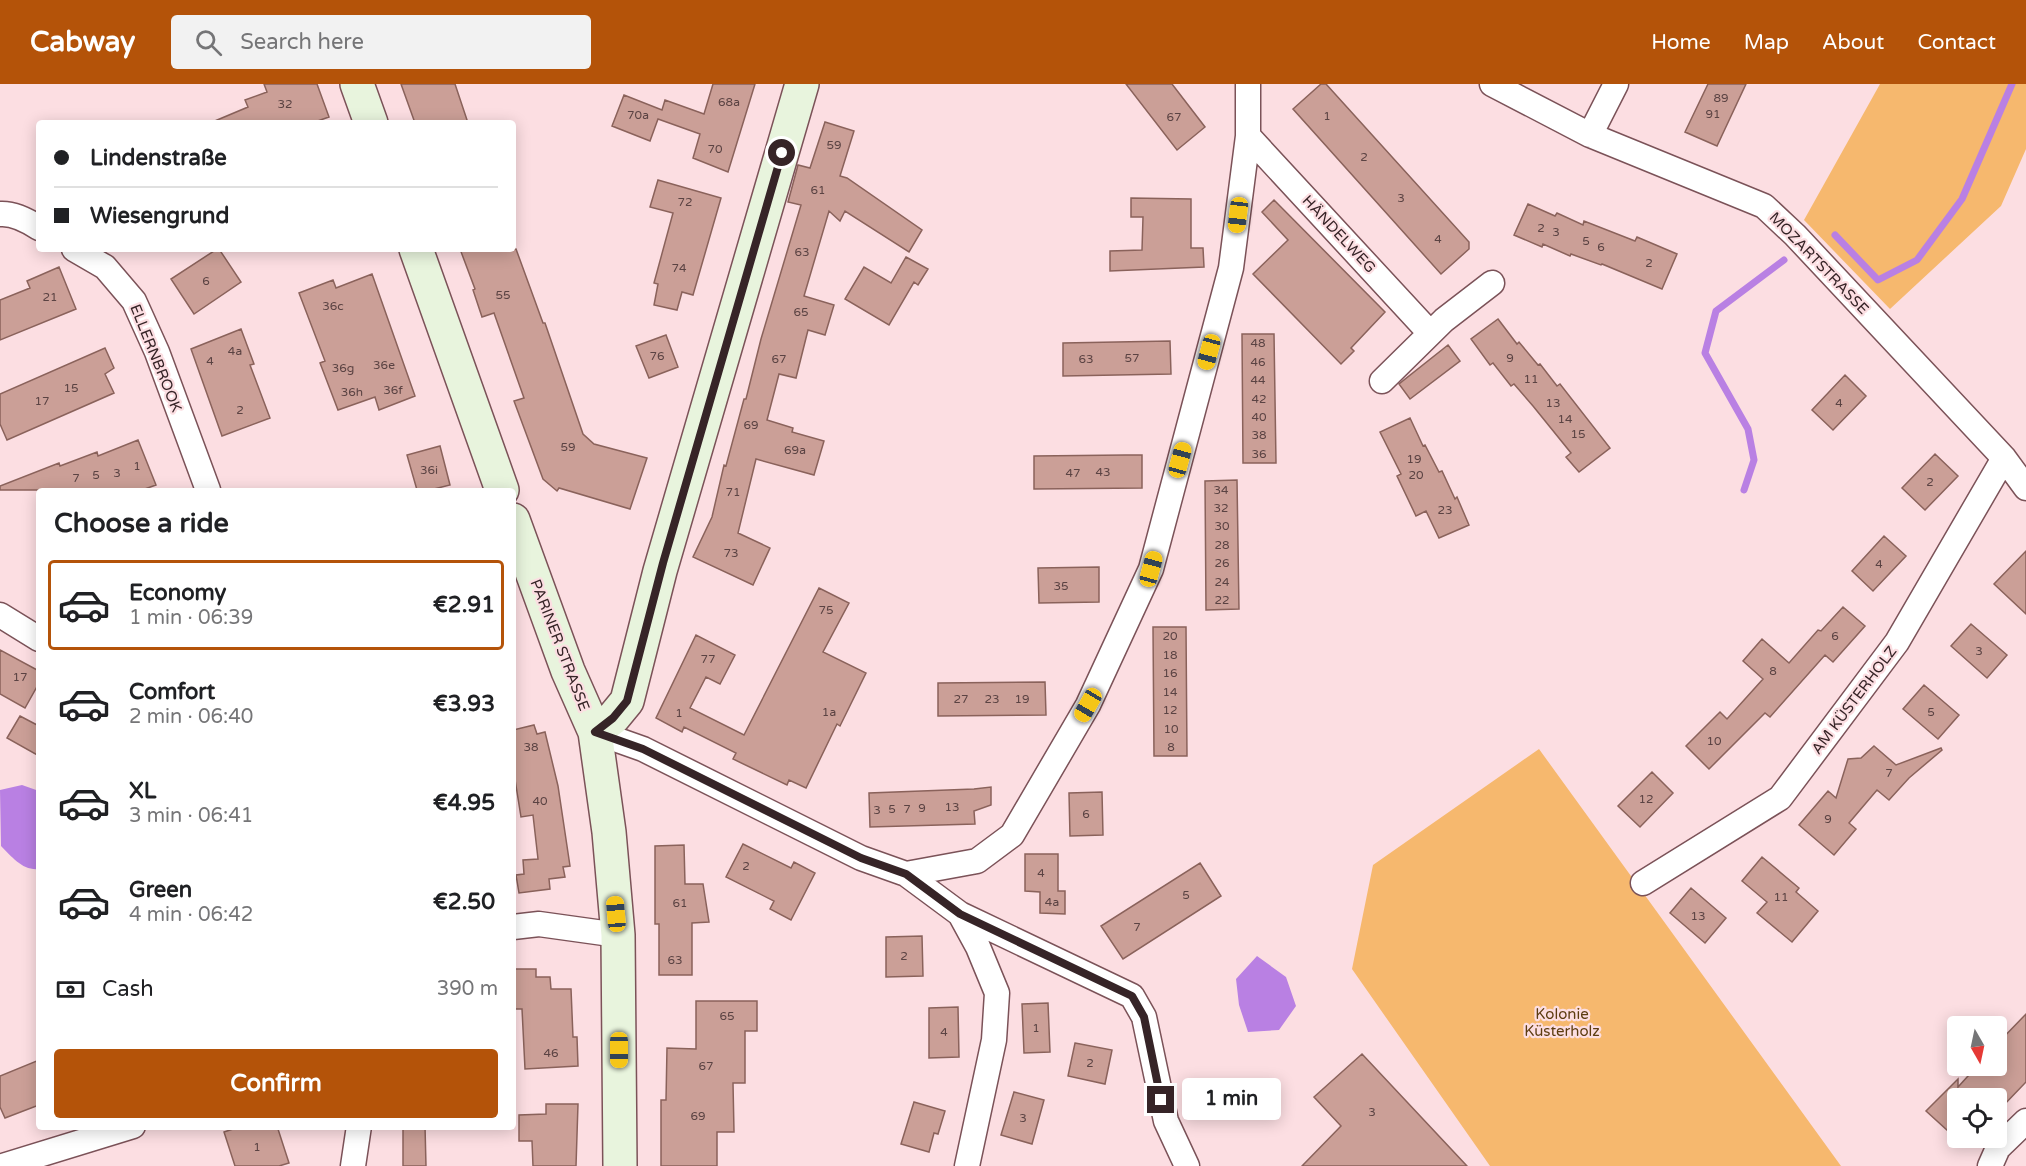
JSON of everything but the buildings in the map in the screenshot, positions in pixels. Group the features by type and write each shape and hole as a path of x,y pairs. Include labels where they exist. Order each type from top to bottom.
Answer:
{"street":[{"path":"357,84 370,120"},
{"path":"595,732 613,718 627,701 663,563 802,84"},
{"path":"906,874 977,861 1012,835 1088,705 1151,569 1231,268 1248,136 1248,84"},
{"name":"MOZARTSTRASSE","path":"1492,84 1590,135 1764,206 1795,235 2004,458 2026,488"},
{"path":"1590,135 1616,84"},
{"name":"HÄNDELWEG","path":"1248,136 1430,333"},
{"path":"0,214 7,213 36,226"},
{"name":"ELLERNBROOK","path":"79,252 105,267 134,301 157,352 207,488"},
{"path":"417,252 501,488"},
{"path":"1382,381 1430,333 1492,283"},
{"name":"AM KÜSTERHOLZ","path":"1642,884 1780,798 1897,642 2004,458"},
{"name":"PARINER STRASSE","path":"516,528 568,671 595,732 609,832 618,935 620,1166"},
{"path":"0,615 36,637"},
{"path":"595,732 643,749 861,858 906,874 960,914 1132,996 1144,1017 1166,1121 1187,1166"},
{"path":"960,914 978,947 997,993 994,1040 967,1166"},
{"path":"516,927 539,924 618,935"},
{"path":"1990,1166 1998,1148 2026,1120"},
{"path":"3,1166 120,1130"},
{"path":"353,1166 358,1130"}],"green space":[{"path":"1880,84 2026,84 2026,149 2001,206 1890,309 1804,220"},
{"name":"Kolonie Küsterholz","path":"1539,749 1841,1166 1490,1166 1352,969 1373,865"}],"shaded area":[{"path":"22,785 36,790 36,869 23,866 1,846 0,790"},
{"path":"1257,956 1286,977 1296,1006 1279,1030 1248,1032 1239,1005 1236,979"}],"waterway":[{"path":"1835,235 1878,280 1917,260 1962,199 2012,84"},
{"path":"1744,490 1754,460 1748,429 1705,353 1716,311 1784,260"}],"route":[{"path":"782,153 663,563 627,701 613,718 595,732 643,749 861,858 906,874 960,914 1132,996 1144,1017 1161,1100"}]}
